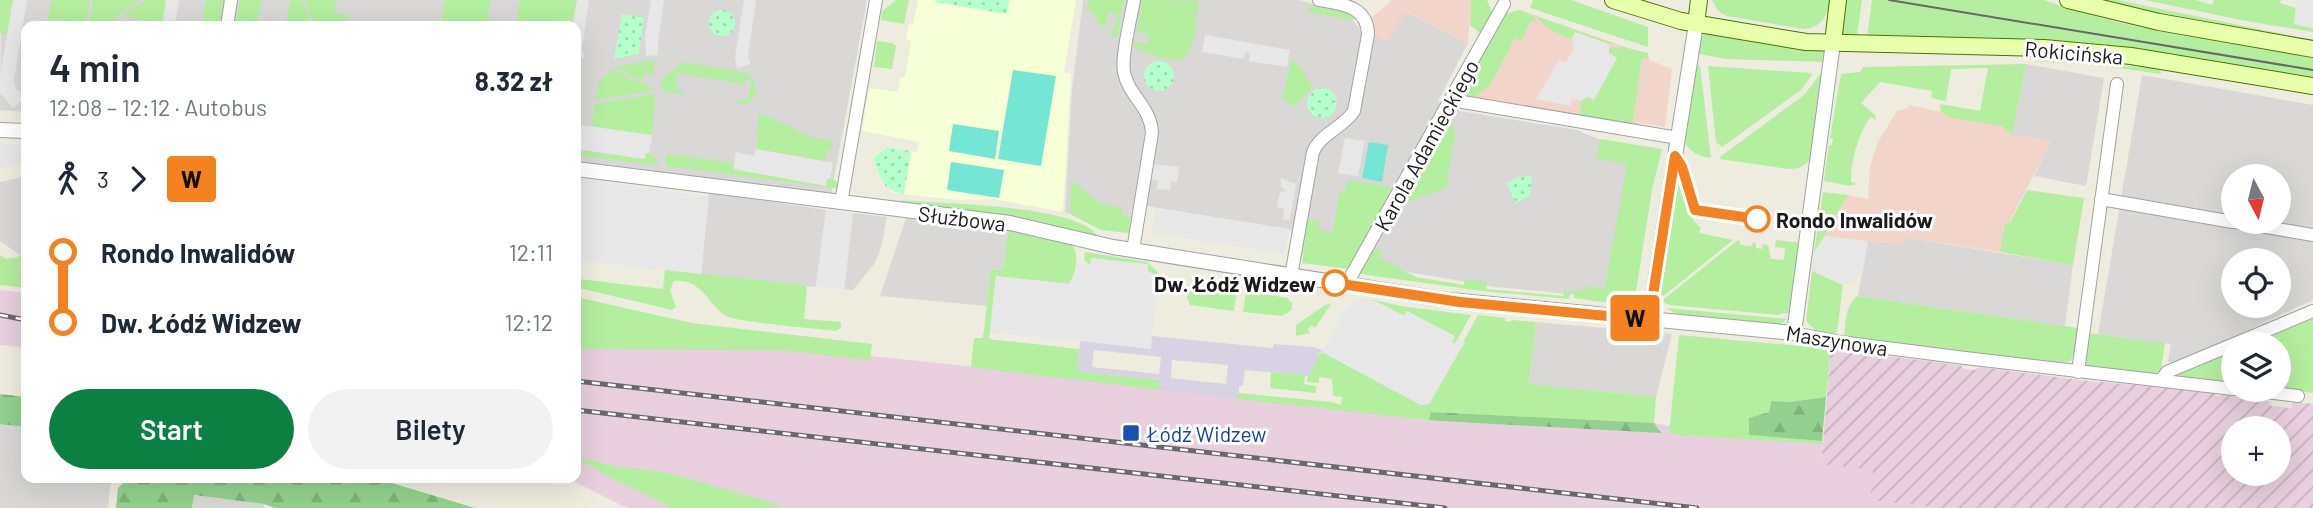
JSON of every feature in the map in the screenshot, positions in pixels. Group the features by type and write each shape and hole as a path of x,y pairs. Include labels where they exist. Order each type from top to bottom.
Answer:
{"main road":[{"path":"1613,0 1696,24 1780,38 1833,43 1838,0"},
{"path":"1696,24 1699,0"},
{"name":"Rokicińska","path":"2068,0 2131,17 2313,49"},
{"name":"Rokicińska","path":"1833,43 2097,52 2313,86"}],"street":[{"path":"228,21 231,0"},
{"path":"841,203 876,0"},
{"path":"1133,250 1152,133 1150,117 1127,81 1124,70 1134,0"},
{"path":"1292,276 1312,152 1319,140 1346,121 1354,111 1368,35 1367,23 1357,10 1319,0"},
{"name":"Karola Adamieckiego","path":"1346,285 1504,4"},
{"path":"1649,320 1696,24"},
{"path":"1794,333 1833,43"},
{"path":"2077,372 2117,84"},
{"path":"1451,100 1678,138"},
{"path":"0,130 21,131"},
{"name":"Służbowa","path":"581,170 1019,225 1133,250 1346,285"},
{"path":"2101,199 2221,220"},
{"path":"2291,231 2313,235"},
{"name":"Maszynowa","path":"1346,285 1460,302 1794,333 1854,344 2221,387"},
{"path":"2161,380 2167,372 2313,310"},
{"path":"2291,395 2298,396"}],"shaded area":[{"path":"1,0 867,0 831,195 581,165 581,21 21,21 21,112 0,110"},
{"path":"13,0 27,0 24,21 21,21 14,80 16,89 21,93 21,101 13,108 0,93 0,76"},
{"path":"166,0 179,0 176,21 163,21"},
{"path":"577,0 589,0 582,49 585,58 581,58 581,21 573,21"},
{"path":"651,0 664,0 658,55 646,56 645,36"},
{"path":"744,0 756,0 748,56 750,64 737,68 735,57"},
{"path":"918,0 1076,0 1064,72 1071,74 1063,212 993,199 958,200 893,193 878,176 873,156 888,147 917,152 919,142 862,131 869,88 898,92 900,77 905,77 911,41 906,40 908,27 909,24 913,25"},
{"path":"1083,0 1298,0 1346,12 1361,30 1388,41 1404,11 1468,43 1438,101 1460,111 1577,130 1601,140 1650,148 1622,299 1496,287 1302,254 1305,232 1134,204 1130,221 1065,213 1072,89"},
{"path":"1392,0 1471,0 1468,43 1405,11 1388,41 1371,35 1369,20"},
{"path":"2297,0 2313,0 2313,28 2294,24"},
{"path":"1520,10 1626,47 1591,120 1463,98 1479,73 1476,67 1506,14"},
{"path":"1575,32 1609,44 1609,53 1617,58 1594,100 1587,97 1581,101 1572,99 1570,106 1536,99 1559,60 1565,63 1574,49 1572,39"},
{"path":"1205,35 1290,50 1287,67 1249,61 1250,53 1245,52 1244,59 1202,52"},
{"path":"1642,57 1672,69 1665,127 1633,122"},
{"path":"2026,64 2104,78 2086,186 2034,176 2051,141 2012,135"},
{"path":"1013,70 1056,76 1041,166 998,159"},
{"path":"2142,75 2313,105 2313,300 2291,310 2291,248 2221,248 2221,318 2274,318 2243,332 2221,332 2221,342 2176,363 2168,362 2171,344 2098,334"},
{"path":"1908,105 1943,112 1945,105 2015,117 2012,135 2051,141 2009,223 2005,223 2000,252 1903,237 1902,245 1868,241 1862,276 1843,285 1812,271 1814,253 1848,195 1868,199 1870,166 1878,142 1897,111 1908,108"},
{"path":"953,124 999,131 995,159 949,151"},
{"path":"581,125 652,135 649,153 646,153 645,159 581,150"},
{"path":"1345,138 1365,141 1358,176 1338,173"},
{"path":"1369,142 1388,145 1382,182 1362,178"},
{"path":"0,144 21,145 21,163 0,168"},
{"path":"756,149 833,163 830,179 827,179 826,186 733,169 736,152 754,156"},
{"path":"951,162 1004,170 999,198 947,190"},
{"path":"1152,164 1179,167 1177,182 1171,181 1170,190 1157,189 1158,180 1150,179"},
{"path":"21,177 21,256 0,241 0,182"},
{"path":"1281,178 1296,184 1290,220 1283,219 1284,209 1277,207 1280,192 1287,191 1281,186"},
{"path":"581,179 709,197 701,274 581,261"},
{"path":"709,192 826,210 816,287 701,274"},
{"path":"1156,208 1289,229 1288,238 1283,254 1152,233"},
{"path":"826,210 853,213 844,289 816,287"},
{"path":"853,213 887,217 875,263 853,290 844,289"},
{"path":"906,218 1008,230 1003,270 991,269 987,306 880,296"},
{"path":"1825,236 1868,241 1862,276 1843,285 1812,271 1814,253"},
{"path":"1903,237 2073,265 2065,326 1858,296 1868,241 1902,245"},
{"path":"1091,258 1148,264 1148,271 1156,276 1158,282 1151,349 990,332 996,276 1069,284 1075,273 1076,263 1090,265"},
{"path":"0,290 21,292 21,347 0,345"},
{"path":"1358,299 1376,301 1404,316 1407,311 1455,336 1452,342 1456,343 1458,338 1465,342 1429,404 1421,405 1322,352 1347,306"},
{"path":"1536,322 1672,334 1656,397 1529,384"},
{"path":"1152,336 1273,348 1274,344 1313,347 1323,350 1317,355 1309,376 1245,370 1238,399 1159,390 1159,380 1077,371 1080,341 1151,349","holes":["1094,350 1161,357 1159,374 1092,367","1172,360 1228,365 1226,384 1171,378"]},
{"path":"581,348 795,348 1426,420 1435,413 1654,423 1684,429 1822,441 1821,464 1873,470 1870,500 1941,508 627,508 577,483 581,483"},
{"path":"1831,349 1960,365 1964,369 1975,370 1980,367 2080,380 2214,392 2216,396 2221,396 2221,402 2268,402 2271,406 2291,408 2293,402 2313,404 2313,508 1941,508 1869,500 1821,464"},
{"path":"0,423 21,425 21,483 110,483 108,508 0,508"},
{"path":"193,495 264,504 264,508 192,508"}],"green space":[{"path":"0,0 13,0 7,34 0,33"},
{"path":"51,0 90,0 87,21 48,21"},
{"path":"93,0 139,0 111,21 90,21"},
{"path":"145,0 166,0 163,21 122,16"},
{"path":"206,0 223,0 220,21 203,21"},
{"path":"240,0 261,0 258,21 236,21"},
{"path":"290,0 301,0 312,21 287,21"},
{"path":"304,0 336,0 334,13 350,15 351,19 344,21 314,21"},
{"path":"445,0 491,0 487,21 442,21"},
{"path":"520,0 577,0 573,21 517,21"},
{"path":"896,0 909,0 904,24 881,20 882,11"},
{"path":"1009,0 1007,14 935,2"},
{"path":"1088,0 1124,0 1117,38 1109,34 1115,26 1117,14 1109,12 1104,29 1087,7"},
{"path":"1141,0 1199,1 1194,41 1182,61 1158,57 1133,47 1135,42 1147,44 1149,35 1137,32"},
{"path":"1471,0 1487,0 1493,15 1481,34 1470,25"},
{"path":"1533,0 1571,0 1648,27 1648,47 1530,8"},
{"path":"1712,0 1830,0 1827,12 1819,24 1803,29 1727,16 1718,11"},
{"path":"1845,0 1862,0 1857,36 1841,34"},
{"path":"1872,0 2044,0 2129,25 2313,57 2313,79 2078,42 1867,37"},
{"path":"2099,0 2117,0 2313,40 2161,15"},
{"path":"2145,0 2196,0 2212,5 2214,0 2281,0 2280,3 2296,8 2294,24 2313,28 2313,32 2246,21"},
{"path":"1317,3 1348,8 1358,18 1356,20 1307,12"},
{"path":"722,10 731,14 735,23 731,32 722,36 713,32 709,23 713,14"},
{"path":"1520,10 1532,15 1536,22 1531,21 1521,41 1515,38 1489,87 1474,97 1465,95 1479,73 1476,67 1506,14"},
{"path":"622,14 644,18 639,54 614,59"},
{"path":"1536,16 1615,44 1575,32 1572,39 1547,27"},
{"path":"1704,34 1827,52 1826,62 1725,59 1700,54 1697,53 1700,36"},
{"path":"877,41 896,46 892,69 874,67"},
{"path":"1624,47 1648,53 1649,59 1642,58 1633,122 1640,124 1640,128 1580,115 1581,101 1587,96 1593,100 1617,57 1609,53 1609,48"},
{"path":"2035,57 2160,69 2161,74 2097,65 2034,61"},
{"path":"1291,60 1296,62 1313,87 1295,105 1287,104 1288,100 1282,99"},
{"path":"654,61 654,74 643,75 644,82 614,67"},
{"path":"1159,61 1170,65 1174,76 1170,87 1159,91 1148,87 1144,76 1148,65"},
{"path":"682,62 748,73 755,84 756,94 746,105 738,103 738,99 747,101 752,81 745,80 744,84 677,73 676,89 684,90 683,94 662,91 661,81"},
{"path":"1695,63 1700,66 1711,158 1695,153 1684,140"},
{"path":"2026,64 2012,135 2002,126 1948,117 1941,112 1940,104 1980,111 1988,68 1951,69 1946,101 1931,98 1932,91 1880,82 1861,103 1875,115 1876,120 1870,117 1856,148 1851,182 1857,184 1850,186 1824,181 1829,145 1832,145 1833,139 1830,138 1841,74 1860,72 1863,67"},
{"path":"1708,66 1812,75 1801,90 1722,147 1716,142"},
{"path":"612,69 655,90 595,100 598,83"},
{"path":"1821,73 1824,73 1811,158 1806,163 1799,168 1789,169 1720,159 1804,95"},
{"path":"1322,88 1333,92 1337,103 1333,114 1322,118 1311,114 1307,103 1311,92"},
{"path":"655,94 652,135 591,126 595,104"},
{"path":"759,113 818,139 832,141 832,149 828,149 825,161 756,149"},
{"path":"1447,116 1451,118 1455,135 1446,188 1398,205 1397,204"},
{"path":"1601,139 1662,149 1652,190 1636,292 1631,297 1616,302 1574,298 1575,290 1586,291 1586,286 1605,288 1627,164 1596,158"},
{"path":"888,147 911,151 904,194 886,186 877,170 873,157"},
{"path":"581,150 644,159 646,152 656,158 657,165 581,156"},
{"path":"666,154 735,163 734,169 830,179 836,181 839,189 666,166"},
{"path":"1678,170 1688,211 1701,228 1699,233 1733,240 1661,298 1657,297"},
{"path":"1532,176 1530,196 1516,203 1506,183 1518,177"},
{"path":"1071,180 1100,204 1122,208 1121,215 1131,217 1129,233 1101,230 1070,214"},
{"path":"1347,181 1396,188 1349,269 1302,263 1308,219 1319,221 1318,229 1333,232 1340,191 1345,192"},
{"path":"2027,190 2084,198 2073,265 2000,252 2005,223 2010,223"},
{"path":"1823,192 1848,195 1814,253"},
{"path":"900,200 1035,211 1084,225 1097,235 1096,238 899,204"},
{"path":"1008,230 1072,244 1076,254 1075,270 1069,284 996,276 989,339 1079,349 1077,371 1160,380 1159,390 971,367 974,338 983,338 991,269 1003,270"},
{"path":"1738,240 1740,245 1752,246 1753,242 1756,243 1756,248 1762,249 1763,244 1768,245 1771,259 1784,260 1785,248 1775,247 1776,240 1801,243 1791,313 1779,315 1670,305 1663,302 1664,299"},
{"path":"1378,249 1382,251 1378,257 1416,277 1464,285 1465,279 1487,282 1486,289 1563,296 1565,290 1571,291 1569,299 1482,291 1360,274 1369,253"},
{"path":"1085,252 1147,262 1157,271 1158,282 1148,271 1148,265 1091,258 1090,265 1084,260"},
{"path":"0,255 6,259 21,255 21,287 0,285"},
{"path":"665,269 807,286 804,319 841,322 841,328 836,331 760,323 726,316 697,287 683,281 674,281 670,290 676,307 672,310 581,288 581,279 663,289"},
{"path":"1812,271 1843,285 1837,332 1833,336 1813,333 1814,329 1806,321"},
{"path":"1198,283 1237,290 1234,311 1190,305 1187,297 1189,288"},
{"path":"1246,291 1287,298 1292,303 1292,310 1282,316 1243,312"},
{"path":"1858,296 2078,328 2074,355 2070,361 2059,363 1844,337 1848,309"},
{"path":"581,298 692,323 872,344 870,360 782,350 581,349"},
{"path":"1371,299 1400,306 1471,315 1455,344 1452,342 1454,337 1407,311 1404,316"},
{"path":"1331,304 1315,328 1312,325 1308,329 1310,333 1296,336 1296,325 1325,305"},
{"path":"1666,308 1787,319 1774,325 1680,316"},
{"path":"2313,313 2313,393 2291,390 2291,332 2268,332"},
{"path":"1478,315 1505,318 1505,321 1510,322 1536,322 1529,384 1656,397 1654,423 1431,412 1429,420 1426,420 1238,399 1238,393 1341,405 1342,397 1333,396 1332,379 1319,377 1319,383 1307,382 1316,357 1322,352 1421,405 1429,404"},
{"path":"2088,333 2165,343 2161,369 2154,374 2086,367"},
{"path":"1679,335 1831,349 1826,397 1790,402 1771,401 1769,411 1749,435 1822,441 1823,444 1669,434"},
{"path":"2221,352 2221,382 2177,377 2178,372"},
{"path":"1271,372 1305,375 1304,384 1316,386 1316,393 1270,388"},
{"path":"0,394 21,396 21,426 0,424"},
{"path":"1826,397 1822,441 1749,435 1749,418 1769,412 1771,401 1790,402"},
{"path":"1431,412 1654,423 1661,433 1429,420"},
{"path":"581,458 668,473 768,501 783,508 673,508 609,477"},
{"path":"123,483 392,483 475,508 275,508 264,504 194,495 192,508 116,508 118,488"}],"tram line":[{"path":"1889,0 2313,70"}],"railway":[{"path":"0,315 21,319"},
{"path":"581,382 1697,508"},
{"path":"581,411 1445,508"}],"bus line":[{"name":"W","path":"1335,283 1460,302 1649,320 1675,156 1682,167 1695,210 1757,219"}],"place":[{"name":"Rondo Inwalidów","path":"1757,219"},
{"name":"Dw. Łódź Widzew","path":"1335,283"},
{"name":"Łódź Widzew","path":"1131,433"}]}
